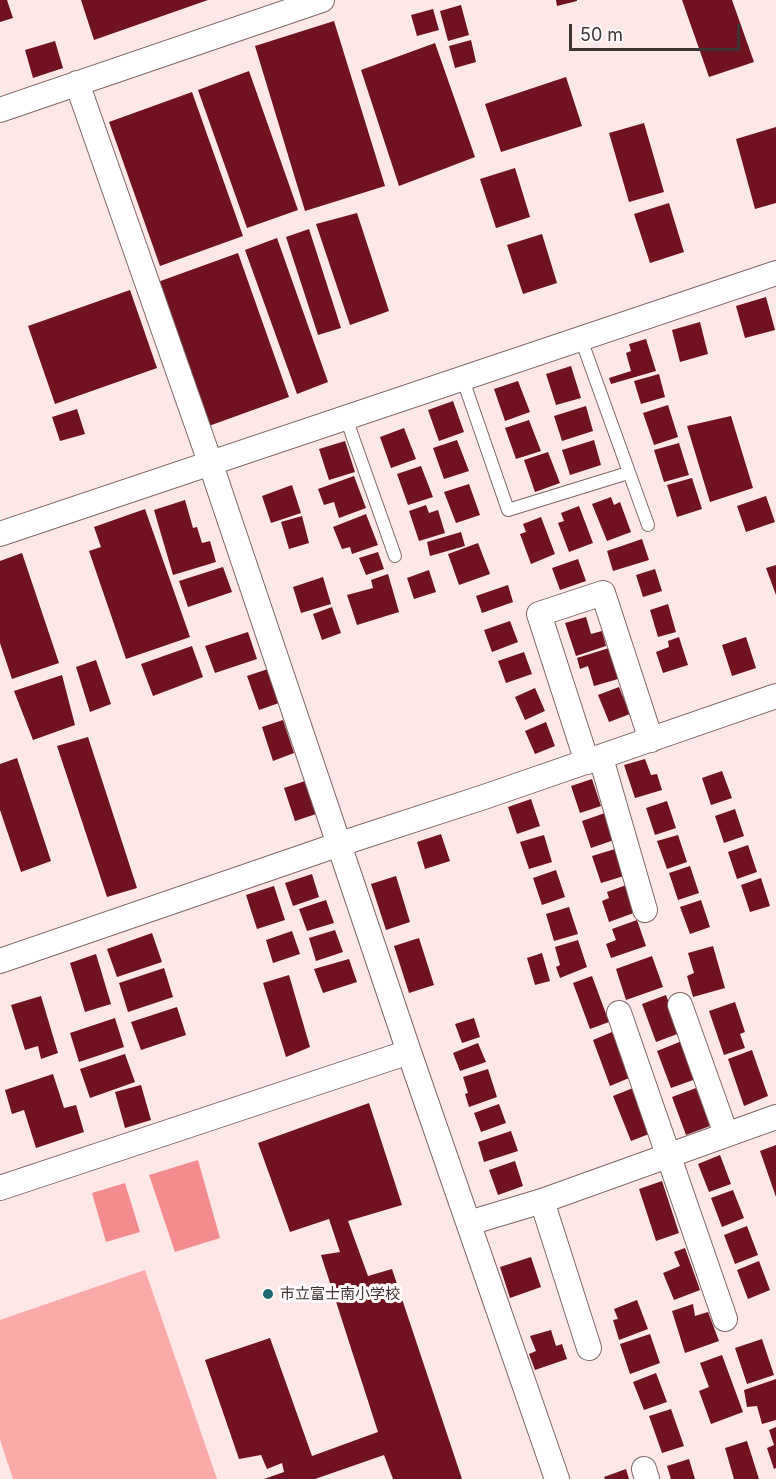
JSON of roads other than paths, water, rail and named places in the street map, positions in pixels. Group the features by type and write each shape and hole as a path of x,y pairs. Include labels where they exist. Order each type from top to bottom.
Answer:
{"street":[{"path":"0,110 322,0"},
{"path":"77,83 210,462 409,1052 557,1479"},
{"path":"0,534 776,273"},
{"path":"645,910 594,760 538,614 603,593 651,740"},
{"path":"0,960 594,760 776,696"},
{"path":"680,1005 726,1134"},
{"path":"619,1013 725,1319"},
{"path":"0,1188 409,1052"},
{"path":"469,1223 542,1201 776,1117"},
{"path":"542,1201 589,1348"}],"lane":[{"path":"581,339 648,525"},
{"path":"462,377 508,510 628,473"},
{"path":"346,418 395,556"}],"place":[{"name":"市立富士南小学校","path":"268,1294"}]}
